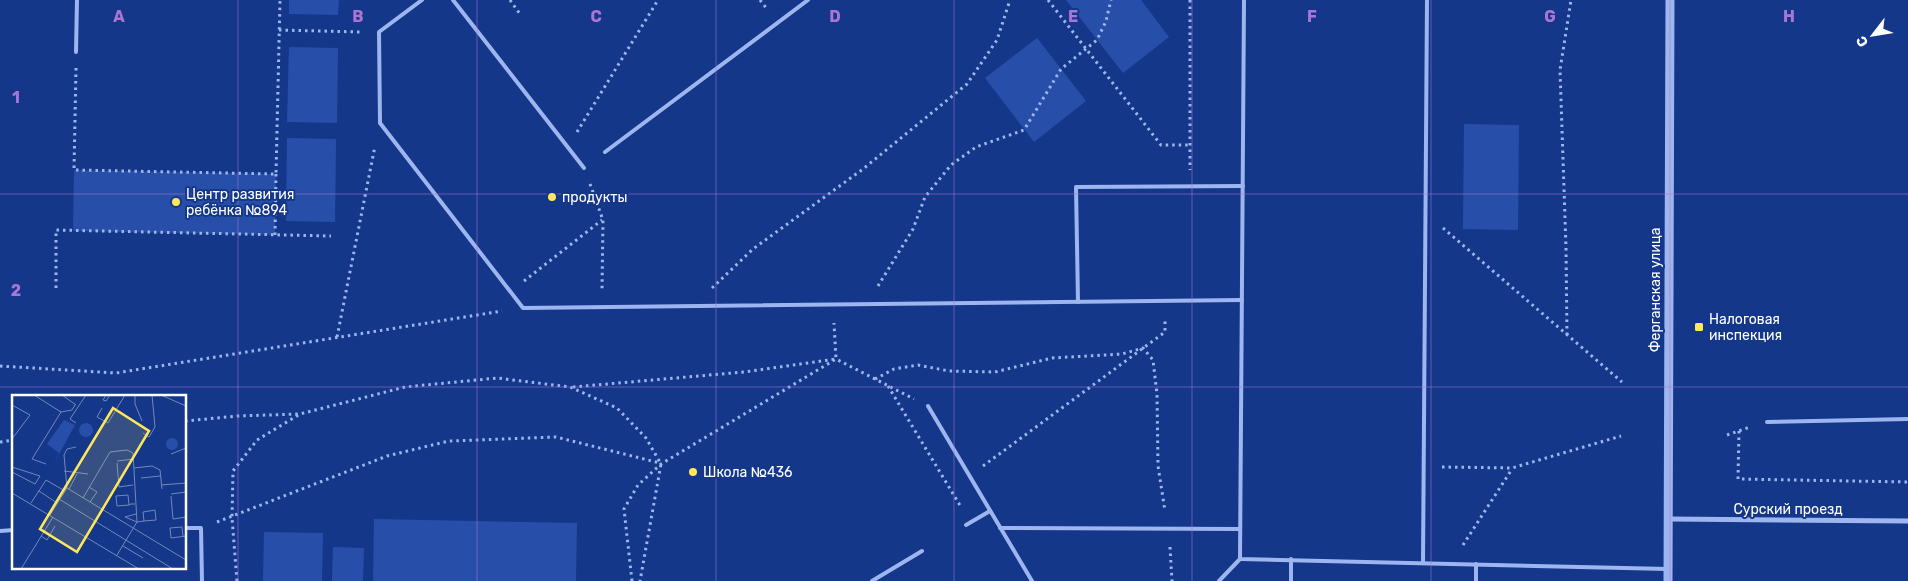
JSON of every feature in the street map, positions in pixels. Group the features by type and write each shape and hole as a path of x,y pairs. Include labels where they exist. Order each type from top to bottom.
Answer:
{"street":[{"name":"Ферганская улица","path":"1668,581 1670,0"},
{"name":"Сурский проезд","path":"1668,520 1908,521"}],"lane":[{"path":"76,52 77,0"},
{"path":"422,0 379,32 380,124 523,308 1242,300"},
{"path":"453,0 584,168"},
{"path":"604,152 808,0"},
{"path":"1219,581 1240,559 1244,0"},
{"path":"1423,563 1427,0"},
{"path":"1078,302 1076,187 1243,186"},
{"path":"928,406 1032,581"},
{"path":"1767,422 1908,419"},
{"path":"968,524 990,511"},
{"path":"186,528 201,528 202,581"},
{"path":"1000,528 1240,529"},
{"path":"872,581 922,551"},
{"path":"1240,559 1668,569"},
{"path":"1291,581 1292,559"},
{"path":"1476,564 1476,581"}],"path":[{"path":"275,235 280,0"},
{"path":"510,0 520,14"},
{"path":"568,147 658,0"},
{"path":"693,306 754,249 863,169 967,84 997,40 1010,0"},
{"path":"1048,0 1160,145 1190,146"},
{"path":"866,304 913,229 925,197 951,165 976,147 1024,130 1061,70 1097,40 1106,21 1111,0"},
{"path":"1190,0 1190,185"},
{"path":"1567,335 1560,70 1571,0"},
{"path":"279,30 348,32"},
{"path":"76,52 74,170 276,174"},
{"path":"337,337 380,124"},
{"path":"584,168 602,220 602,307"},
{"path":"1426,212 1622,382"},
{"path":"511,292 602,220"},
{"path":"56,288 56,230 331,236"},
{"path":"969,476 1165,332 1165,301"},
{"path":"833,305 836,359"},
{"path":"0,366 116,374 523,308"},
{"path":"875,379 894,369 918,365 949,371 994,372 1052,358 1122,354 1143,348"},
{"path":"1143,348 1154,360 1157,394 1158,466 1168,528 1172,581"},
{"path":"632,581 624,509 638,485 661,464 836,359"},
{"path":"186,421 237,416 300,414 405,388 497,378 570,387 744,372 836,359 928,406"},
{"path":"888,386 968,524"},
{"path":"570,387 617,408 646,438 661,464 640,581"},
{"path":"237,581 232,518 233,471 257,440 300,414"},
{"path":"1727,435 1767,422"},
{"path":"1739,431 1738,479 1908,482"},
{"path":"1424,466 1512,468 1621,436"},
{"path":"201,528 232,518 387,456 449,441 556,437 661,464"},
{"path":"1446,563 1469,539 1485,508 1512,468"}],"shaded area":[{"path":"289,0 339,0 338,15 289,14"},
{"path":"1066,0 1141,0 1169,37 1123,73"},
{"path":"1037,38 1086,101 1034,142 985,78"},
{"path":"289,47 338,48 337,123 287,122"},
{"path":"1464,124 1519,125 1518,230 1463,229"},
{"path":"287,138 336,139 335,222 286,221"},
{"path":"74,170 276,174 275,235 73,231"},
{"path":"374,519 577,523 576,581 373,581"},
{"path":"264,532 323,533 322,581 263,581"},
{"path":"333,547 364,548 363,581 332,581"}],"place":[{"name":"продукты","path":"552,197"},
{"name":"Центр развития ребёнка №894","path":"176,202"},
{"name":"Налоговая инспекция","path":"1699,327"},
{"name":"Школа №436","path":"693,472"}]}
